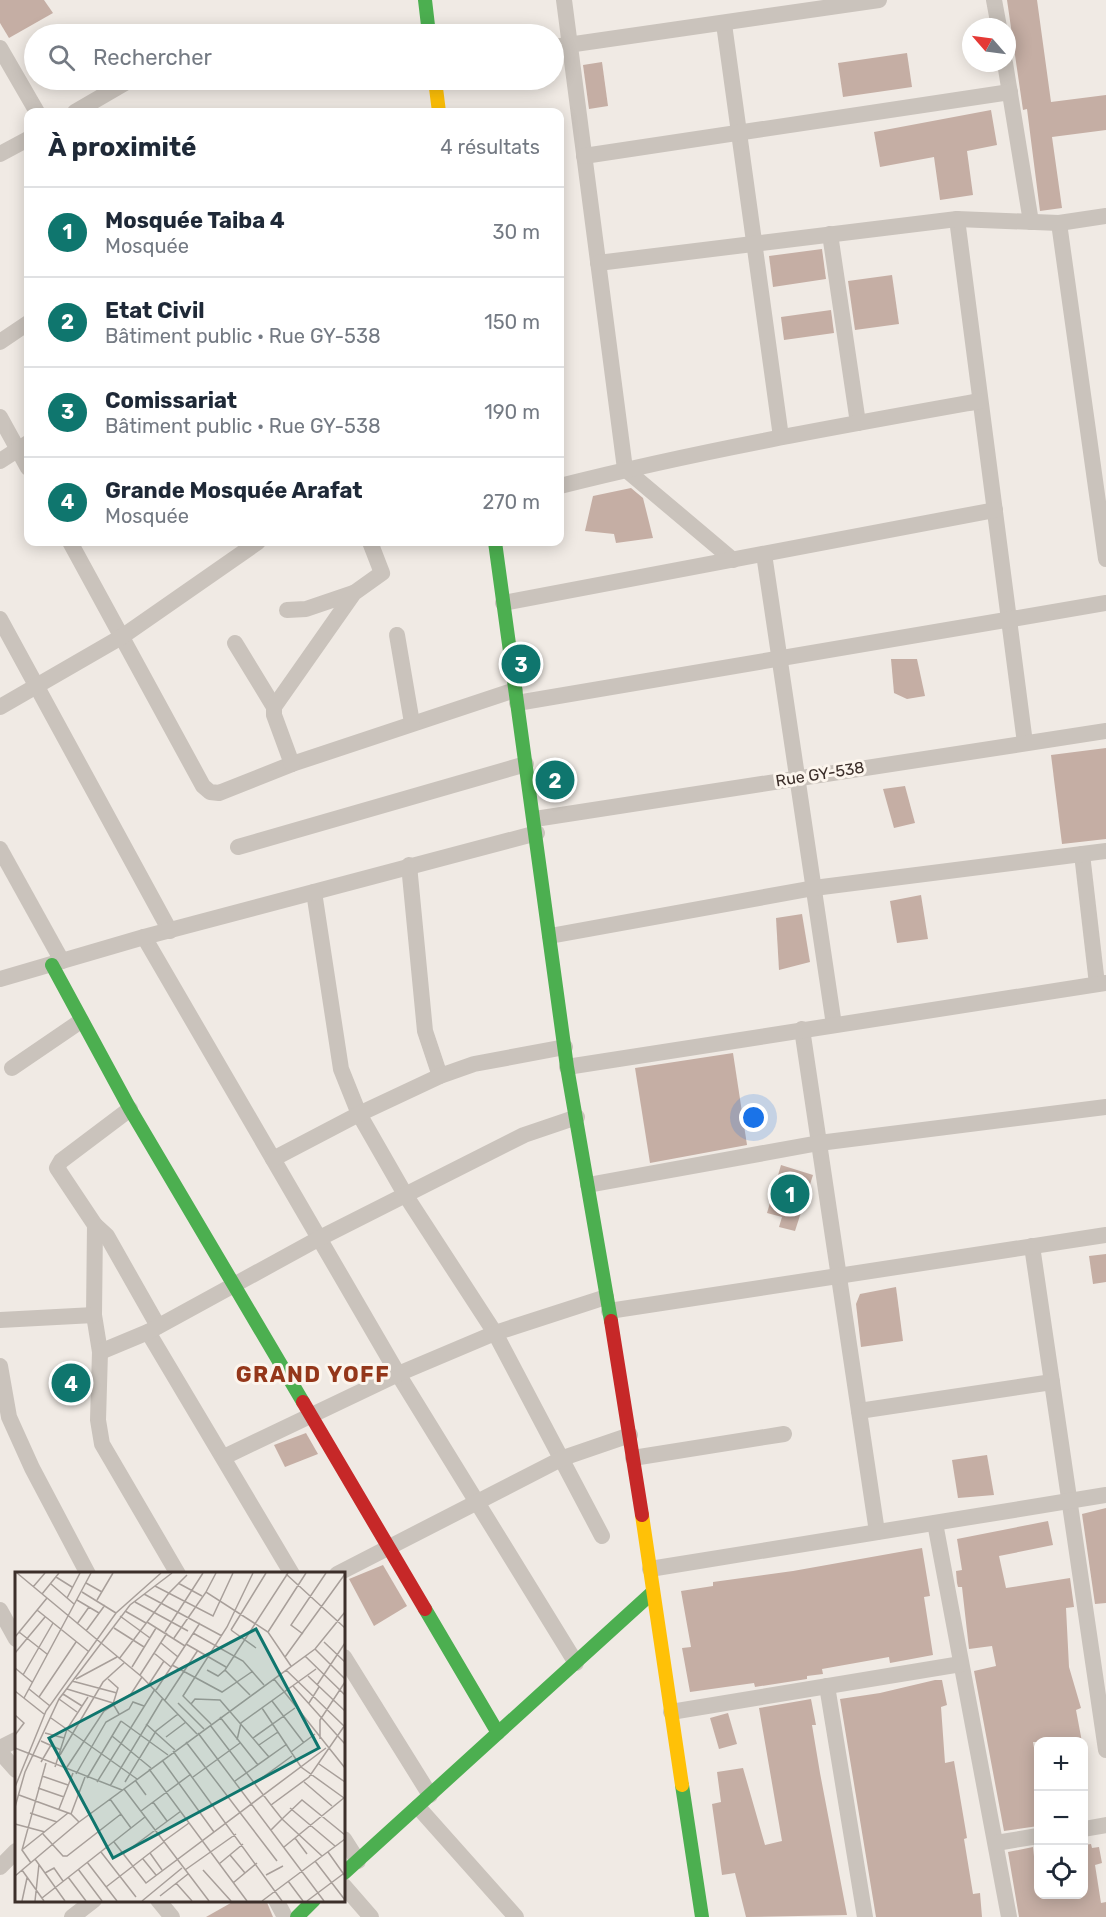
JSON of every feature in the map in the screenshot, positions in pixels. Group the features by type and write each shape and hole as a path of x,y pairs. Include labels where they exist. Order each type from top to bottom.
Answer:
{"street":[{"path":"425,0 428,24"},
{"path":"563,24 564,0"},
{"path":"564,46 879,0"},
{"path":"994,0 997,18"},
{"path":"724,24 741,131 781,437"},
{"path":"0,48 24,90"},
{"path":"564,56 584,156 625,470 733,560"},
{"path":"1007,72 1031,222"},
{"path":"24,90 35,108"},
{"path":"82,108 113,90"},
{"path":"436,90 438,108"},
{"path":"584,156 1010,92"},
{"path":"0,154 24,141"},
{"path":"598,263 957,219 1059,223 1106,216"},
{"path":"957,219 1025,743"},
{"path":"1059,223 1106,559"},
{"path":"830,234 858,423"},
{"path":"0,342 24,326"},
{"path":"564,485 781,437 980,400"},
{"path":"0,417 23,446 0,461"},
{"path":"503,603 995,510"},
{"path":"72,546 203,786 210,792 219,793 292,764 412,723 516,697 780,658 1106,603"},
{"path":"0,707 123,636 252,546"},
{"path":"287,610 306,609 354,592 382,573 372,546"},
{"path":"496,546 536,826 567,1067 630,1435 702,1917"},
{"path":"764,554 834,1025"},
{"path":"274,707 354,592"},
{"path":"0,619 170,931"},
{"path":"397,635 412,723"},
{"path":"235,643 274,707 274,715 292,764"},
{"name":"Rue GY-538","path":"0,979 144,937 409,866 536,826 798,778 1106,731"},
{"path":"238,847 526,764"},
{"path":"0,849 57,963 81,1021 130,1109 498,1733"},
{"path":"550,936 814,888 1106,851"},
{"path":"567,1067 1101,983 1082,854"},
{"path":"409,866 425,1031 440,1076"},
{"path":"314,892 341,1069 359,1114 406,1196 495,1333 602,1536"},
{"path":"144,937 398,1374 475,1503 576,1663"},
{"path":"12,1068 81,1021"},
{"path":"802,1029 877,1532"},
{"path":"273,1159 359,1114 440,1076 474,1064 565,1047"},
{"path":"588,1185 819,1143 1106,1107"},
{"path":"130,1109 61,1161 57,1168 95,1225 107,1236 153,1329 291,1572"},
{"path":"100,1352 153,1329 318,1239 524,1135 577,1117"},
{"path":"95,1225 94,1315 100,1352 98,1420 102,1444 177,1572"},
{"path":"224,1457 398,1374 495,1333 608,1304 839,1274 1106,1235"},
{"path":"1032,1246 1106,1750"},
{"path":"0,1320 94,1315"},
{"path":"0,1366 9,1417 32,1468 87,1572"},
{"path":"859,1411 1052,1382"},
{"path":"633,1458 784,1434"},
{"path":"341,1572 562,1458 630,1435"},
{"path":"650,1569 1106,1495"},
{"path":"936,1523 1009,1917"},
{"path":"345,1872 653,1592"},
{"path":"0,1610 15,1637"},
{"path":"345,1659 424,1801 516,1917"},
{"path":"671,1712 961,1664"},
{"path":"827,1686 865,1917"},
{"path":"15,1741 0,1750 15,1769"},
{"path":"1088,1828 1106,1825"},
{"path":"996,1842 1034,1837"},
{"path":"345,1841 358,1861"},
{"path":"0,1867 15,1852"},
{"path":"345,1887 371,1917"},
{"path":"72,1917 91,1902"},
{"path":"277,1902 285,1917"},
{"path":"297,1917 312,1902"}],"building":[{"path":"0,0 44,0 53,13 34,24 24,24 24,29 9,38 0,23"},
{"path":"1007,0 1037,0 1051,102 1106,95 1106,130 1052,137 1062,208 1040,211 1027,109 1023,110 1016,62 1016,18 1010,18"},
{"path":"907,53 912,87 843,97 838,63"},
{"path":"602,62 608,106 589,109 583,65"},
{"path":"991,110 997,145 967,151 973,195 940,200 934,157 880,167 874,132"},
{"path":"822,249 826,279 773,287 769,256"},
{"path":"892,275 899,324 855,330 848,281"},
{"path":"831,310 834,333 784,340 781,317"},
{"path":"631,488 643,498 653,538 616,543 614,534 585,531 593,496"},
{"path":"891,659 917,659 925,696 907,699 894,693"},
{"path":"1106,748 1106,839 1062,844 1051,755"},
{"path":"905,786 915,823 894,828 883,789"},
{"path":"921,895 928,939 897,943 890,901"},
{"path":"802,914 810,962 779,970 776,918"},
{"path":"733,1053 747,1145 650,1163 635,1068"},
{"path":"781,1165 813,1175 795,1231 779,1227 782,1217 767,1213"},
{"path":"1106,1254 1106,1282 1093,1284 1089,1256"},
{"path":"896,1287 903,1341 861,1347 856,1304 860,1294"},
{"path":"306,1433 318,1454 285,1467 274,1445"},
{"path":"987,1455 994,1495 958,1498 952,1460"},
{"path":"1106,1508 1106,1603 1095,1604 1082,1514"},
{"path":"1048,1521 1053,1545 999,1556 1006,1588 1070,1578 1074,1607 1066,1608 1069,1667 1081,1708 1076,1710 1081,1737 1034,1737 1034,1827 1004,1831 974,1671 996,1666 992,1646 969,1649 962,1587 958,1587 957,1583 956,1571 962,1570 957,1539"},
{"path":"922,1548 930,1596 924,1597 933,1655 890,1663 889,1657 822,1669 823,1674 807,1676 807,1679 755,1687 754,1683 690,1692 682,1648 691,1647 681,1591 713,1586 713,1582 793,1571"},
{"path":"383,1565 407,1606 374,1626 349,1579"},
{"path":"942,1680 947,1705 941,1707 945,1763 954,1761 967,1838 964,1839 973,1894 980,1893 982,1917 876,1917 840,1699 880,1693"},
{"path":"811,1699 816,1725 812,1725 820,1773 847,1915 746,1917 735,1873 722,1875 712,1804 721,1802 717,1772 743,1768 765,1845 782,1841 759,1708"},
{"path":"728,1713 737,1744 719,1749 710,1718"},
{"path":"1088,1844 1091,1844 1092,1848 1099,1847 1102,1863 1095,1865 1101,1903 1106,1902 1106,1917 1019,1917 1008,1852 1033,1847 1034,1899 1088,1899"},
{"path":"232,1902 267,1902 273,1917 206,1917"}],"traffic: fast":[{"path":"425,0 428,24"},
{"path":"496,546 567,1067 611,1321"},
{"path":"52,965 130,1109 303,1402"},
{"path":"345,1872 653,1592"},
{"path":"425,1609 498,1733"},
{"path":"682,1785 702,1917"},
{"path":"297,1917 312,1902"}],"traffic: slow":[{"path":"436,90 438,108"},
{"path":"642,1515 682,1785"}],"traffic: jam":[{"path":"611,1321 642,1515"},
{"path":"303,1402 425,1609"}],"place":[{"name":"Comissariat","path":"521,664"},
{"name":"Etat Civil","path":"555,780"},
{"name":"Mosquée Taiba 4","path":"790,1194"},
{"name":"Grande Mosquée Arafat","path":"71,1383"}],"district":[{"name":"GRAND YOFF","path":"313,1374"}]}
